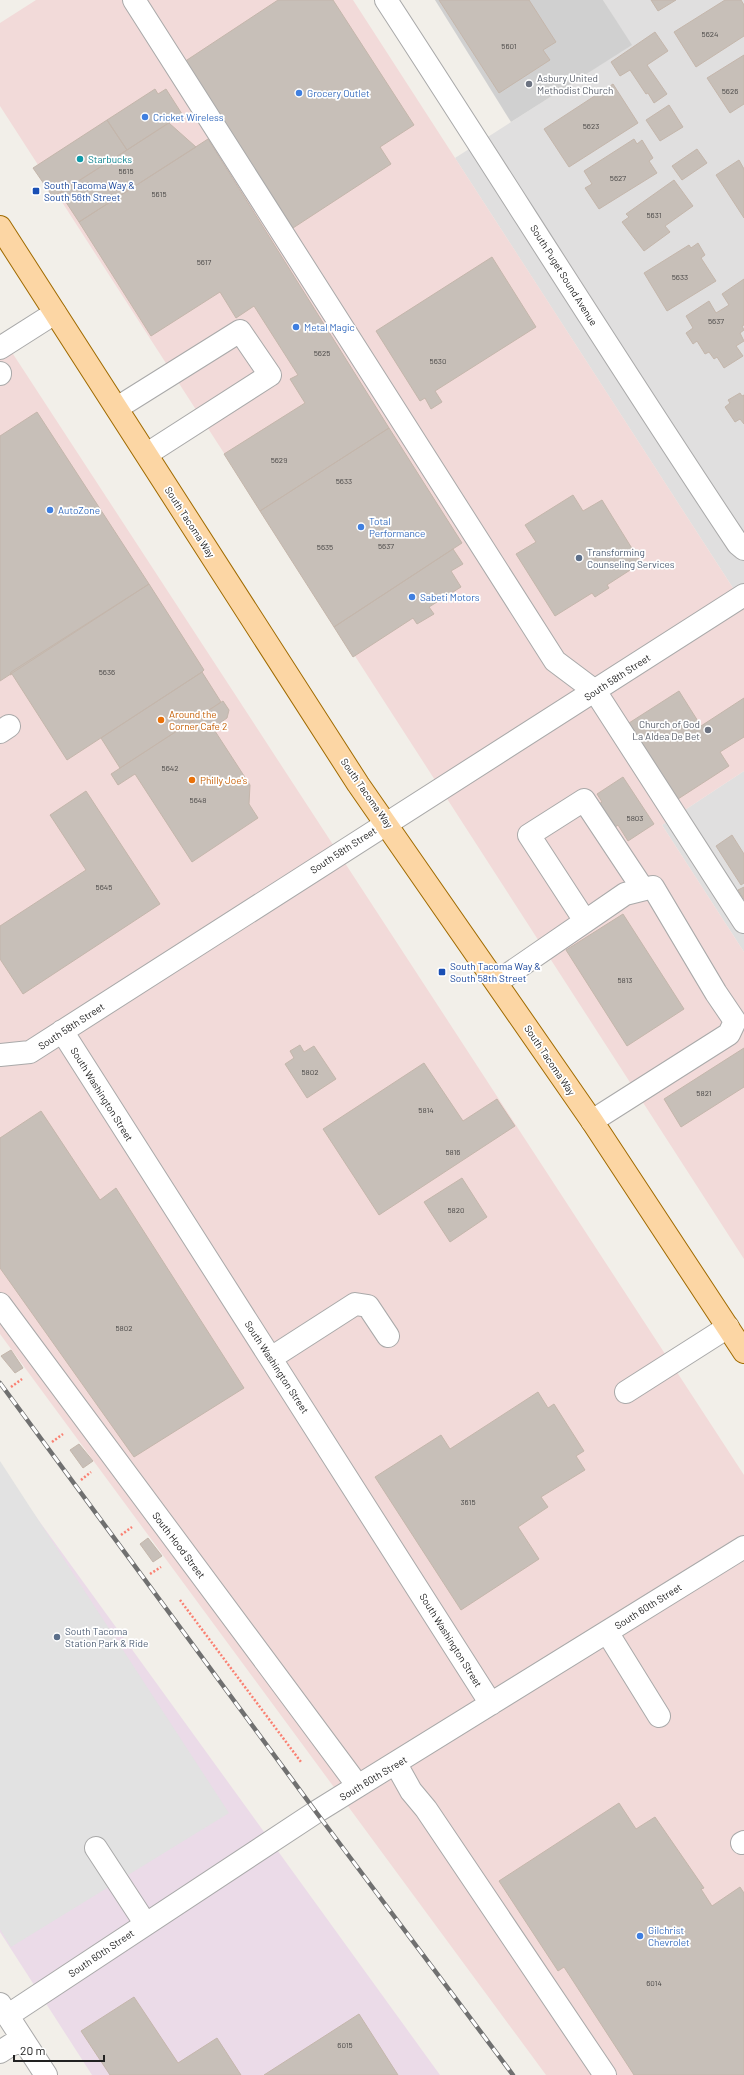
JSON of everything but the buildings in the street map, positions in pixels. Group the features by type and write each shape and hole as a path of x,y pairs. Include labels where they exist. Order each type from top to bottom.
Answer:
{"main road":[{"name":"South Tacoma Way","path":"0,227 358,784 387,822 592,1121 744,1352"}],"street":[{"path":"134,0 555,661 595,692 744,922"},
{"name":"South Puget Sound Avenue","path":"386,0 518,203 661,428 738,544 744,549"},
{"path":"0,348 54,313"},
{"path":"117,408 240,331 270,375 147,454"},
{"name":"South 58th Street","path":"0,1055 30,1052 387,822 595,692 744,595"},
{"path":"585,921 529,834 584,800 643,890"},
{"path":"497,982 625,894 653,887 716,993 735,1020 729,1034 592,1121"},
{"name":"South Washington Street","path":"62,1031 491,1704"},
{"name":"South Hood Street","path":"0,1304 358,1786"},
{"path":"271,1358 355,1304 368,1306 388,1336"},
{"path":"626,1392 728,1327"},
{"name":"South 60th Street","path":"4,2010 145,1923 358,1786 396,1764 744,1547"},
{"path":"607,1632 659,1716"},
{"path":"396,1764 411,1791 426,1809 605,2075"},
{"path":"96,1848 145,1923"},
{"path":"4,2010 46,2075"},
{"path":"0,2052 22,2038"}],"path":[{"path":"180,1600 301,1762"}],"shaded area":[{"path":"36,0 353,0 744,605 744,771 662,825 744,952 744,1259 0,106 0,23"},
{"name":"Asbury United Methodist Church","path":"435,0 603,0 632,45 511,122"},
{"path":"603,0 744,0 744,605 455,158 631,45"},
{"path":"0,334 744,1475 744,2075 546,2075 0,1334"},
{"path":"744,771 744,952 662,825"},
{"name":"South Tacoma Station Park & Ride","path":"0,1461 229,1813 11,1947 0,1929"},
{"path":"0,1467 440,2075 92,2075 0,1932"}],"railway":[{"path":"0,1383 316,1812 513,2075"}],"place":[{"name":"Asbury United Methodist Church","path":"529,84"},
{"name":"Grocery Outlet","path":"299,93"},
{"name":"Cricket Wireless","path":"145,117"},
{"name":"Starbucks","path":"80,159"},
{"name":"South Tacoma Way & South 56th Street","path":"36,191"},
{"name":"Metal Magic","path":"296,327"},
{"name":"AutoZone","path":"50,510"},
{"name":"Total Performance","path":"361,527"},
{"name":"Transforming Counseling Services","path":"579,558"},
{"name":"Sabeti Motors","path":"412,597"},
{"name":"Around the Corner Cafe 2","path":"161,720"},
{"name":"Church of God La Aldea De Bet","path":"708,730"},
{"name":"Philly Joe's","path":"192,780"},
{"name":"South Tacoma Way & South 58th Street","path":"442,972"},
{"name":"South Tacoma Station Park & Ride","path":"57,1637"},
{"name":"Gilchrist Chevrolet","path":"640,1936"}]}
